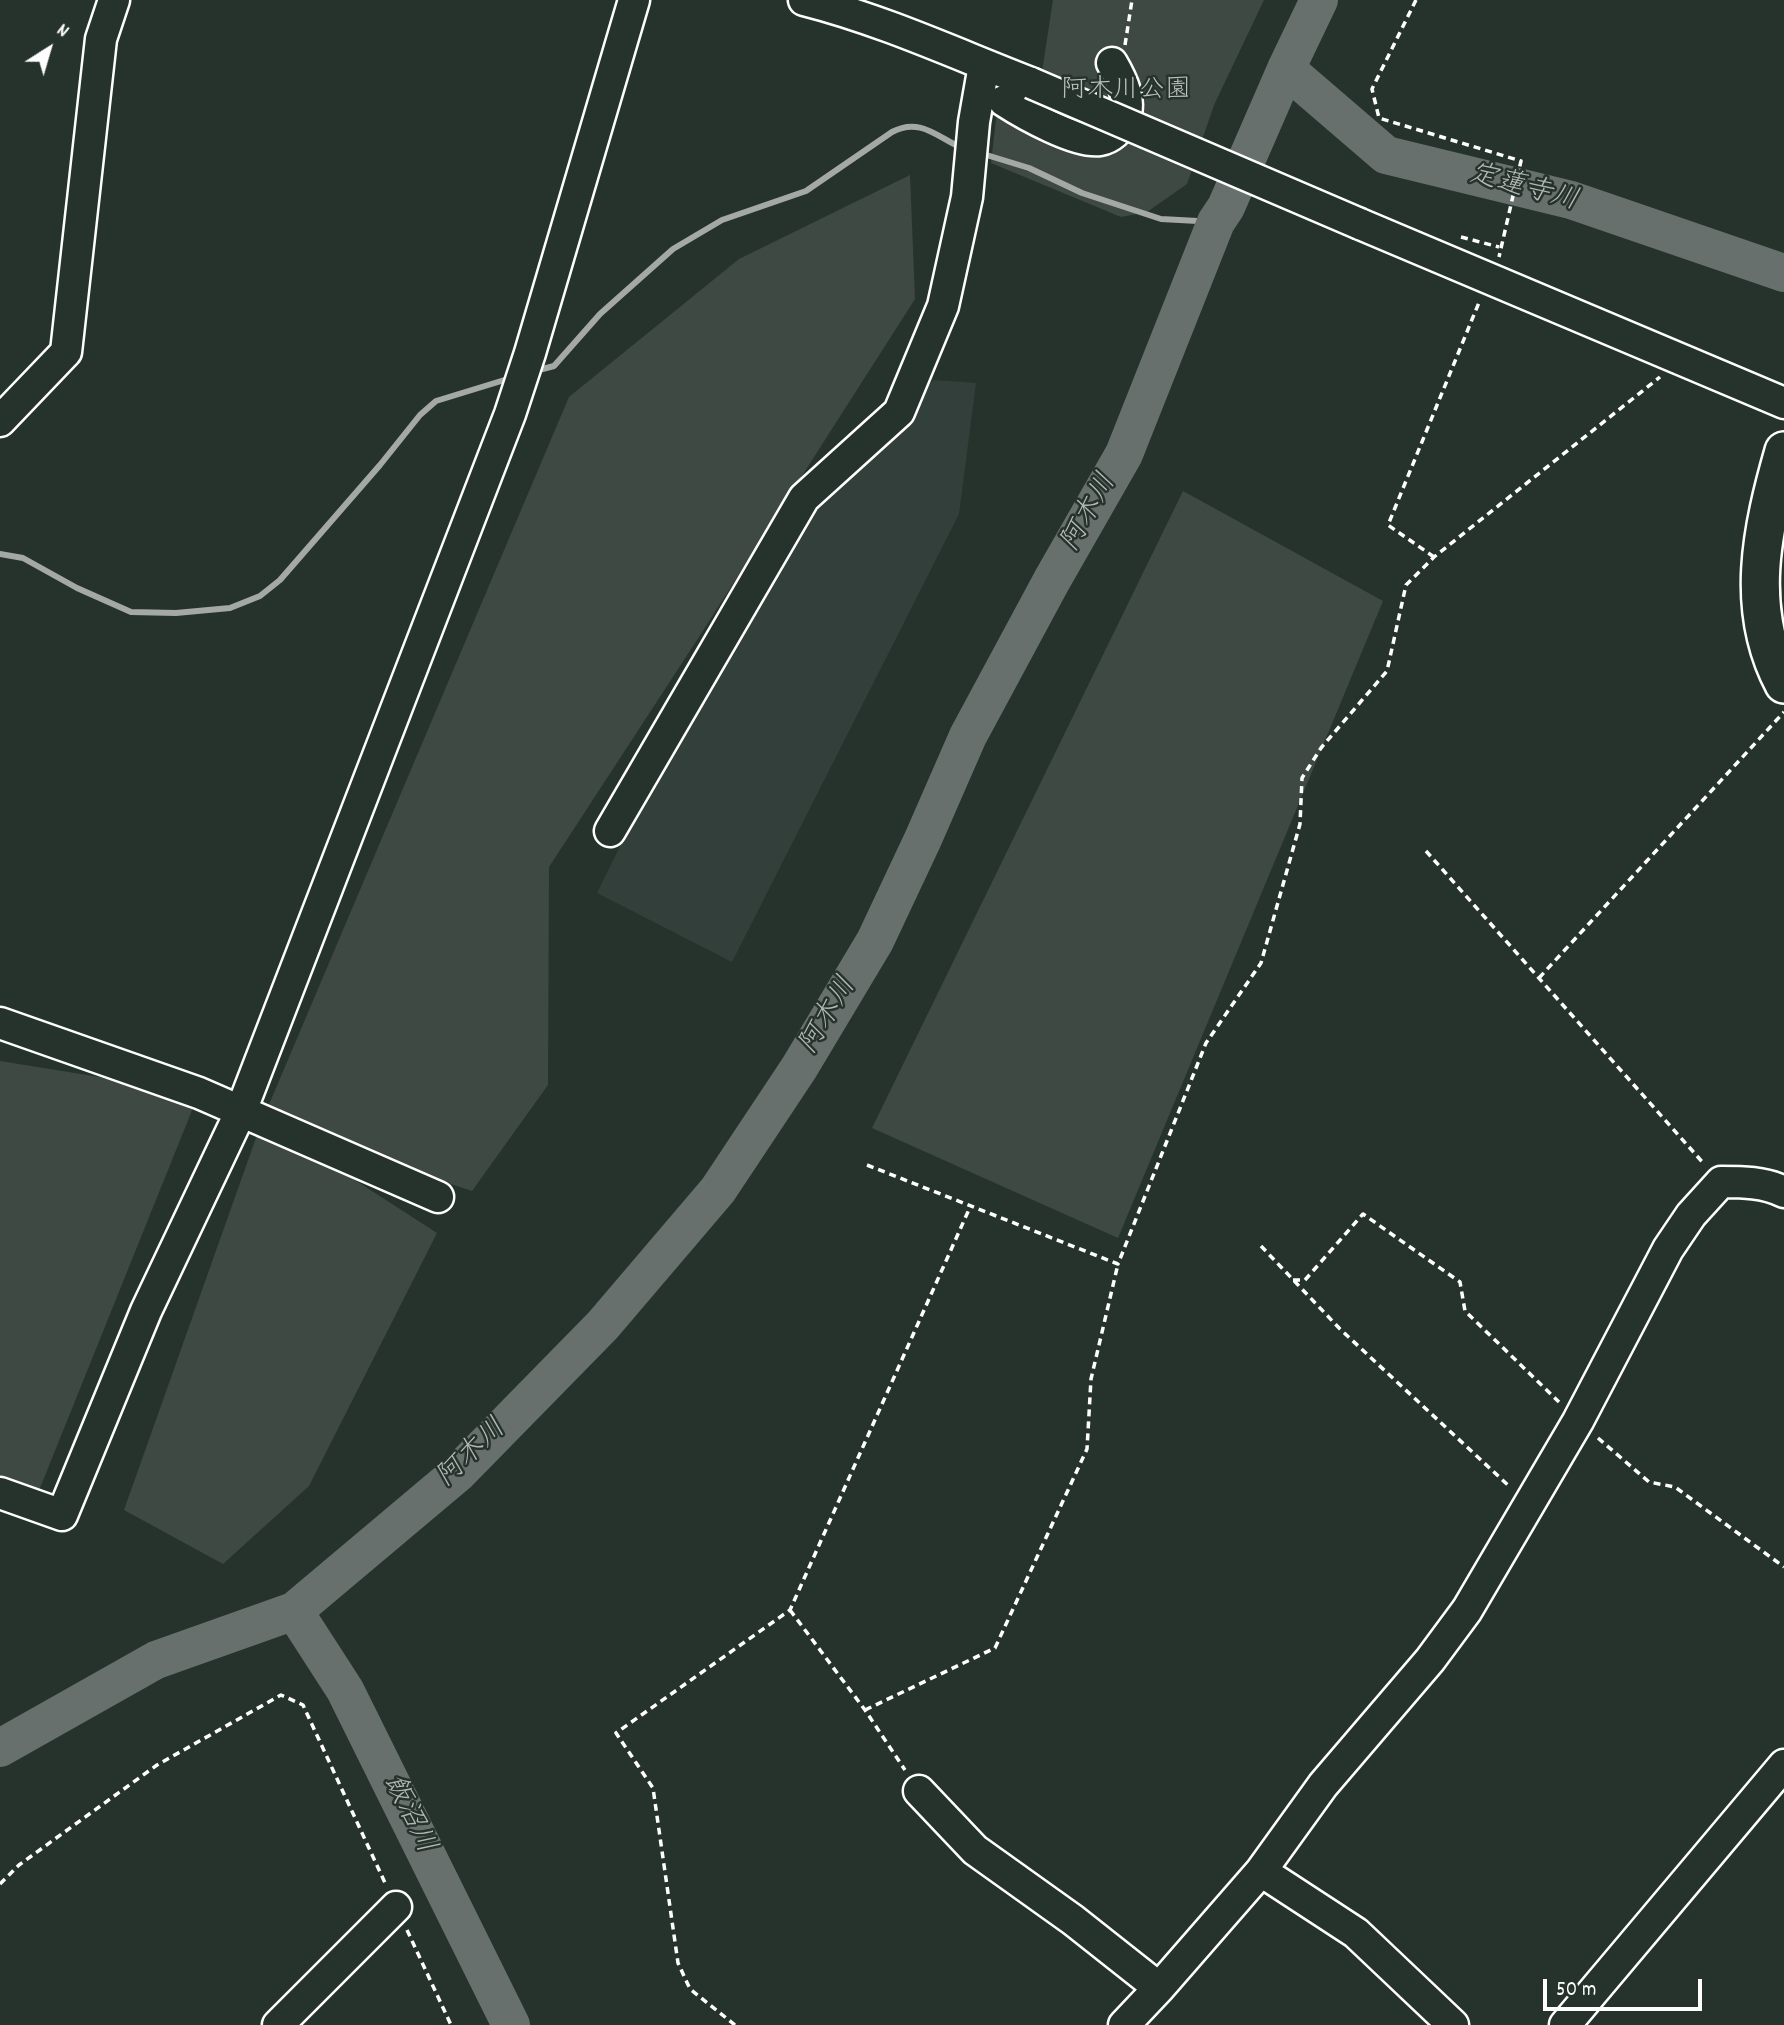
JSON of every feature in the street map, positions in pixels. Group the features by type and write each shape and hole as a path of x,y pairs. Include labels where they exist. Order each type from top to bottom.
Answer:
{"main road":[{"path":"1784,451 1760,556 1763,630 1776,670 1784,684"}],"street":[{"path":"0,421 66,352 101,39 114,0"},
{"path":"0,1493 62,1515 146,1311 241,1111 510,414 634,0"},
{"path":"804,0 894,27 1031,83 1784,403"},
{"path":"1004,102 1060,130 1086,139 1100,140 1120,128 1128,102 1112,63"},
{"path":"610,831 804,498 899,412 943,306 967,197 984,65"},
{"path":"0,1023 199,1093 438,1197"},
{"path":"1124,2025 1261,1871 1323,1785 1430,1660 1467,1610 1578,1421 1668,1249 1691,1215 1721,1182 1775,1187 1784,1192"},
{"path":"1565,2025 1784,1765"},
{"path":"919,1791 975,1850 1073,1920 1159,1988"},
{"path":"1261,1871 1356,1933 1453,2025"},
{"path":"278,2025 396,1907"}],"path":[{"path":"1112,63 1126,44 1132,0"},
{"path":"1416,0 1372,89 1379,118 1521,161 1499,247"},
{"path":"1434,557 1388,525 1483,292"},
{"path":"865,1710 995,1648 1087,1449 1091,1379 1118,1264 1206,1043 1261,962 1300,824 1302,778 1321,748 1387,671 1406,585 1434,557 1683,359"},
{"path":"1539,978 1784,712"},
{"path":"1426,851 1721,1182"},
{"path":"867,1165 1118,1264"},
{"path":"735,2025 690,1989 678,1963 653,1788 616,1733 790,1609 971,1205"},
{"path":"1293,1280 1305,1280 1363,1214 1460,1282 1465,1311 1578,1421 1649,1482 1675,1487 1784,1567"},
{"path":"1261,1247 1340,1329 1529,1505"},
{"path":"790,1609 865,1710 919,1791"},
{"path":"0,1884 19,1865 157,1765 281,1695 303,1705 451,2025"}],"shaded area":[{"path":"934,380 976,383 959,514 732,962 597,893 722,639 804,498"}],"green space":[{"name":"阿木川公園","path":"1053,0 1264,0 1214,105 1187,184 1147,212 1121,217 991,163 999,93 1036,111"},
{"path":"910,175 915,299 549,867 548,1085 472,1191 265,1122 437,1233 309,1486 223,1564 124,1510 262,1121 569,397 739,259"},
{"path":"1183,491 1383,601 1118,1238 872,1128"},
{"path":"0,1061 199,1093 38,1493 0,1482"}],"waterway":[{"name":"阿木川","path":"0,1748 156,1660 294,1611 458,1473 603,1325 718,1190 799,1068 875,941 968,736 1124,454 1216,222 1226,207 1319,0"},
{"name":"定蓮寺川","path":"1286,69 1386,155 1571,200 1784,273"},
{"path":"535,371 554,366 600,314 673,249 722,220 806,191 892,132 902,128 928,130 962,148"},
{"path":"980,153 1029,168 1082,193 1161,219 1216,222"},
{"path":"0,554 23,558 77,588 131,612 176,613 230,608 260,596 280,580 420,415 436,401 511,378"},
{"name":"飯沼川","path":"294,1611 345,1690 511,2025"}]}
